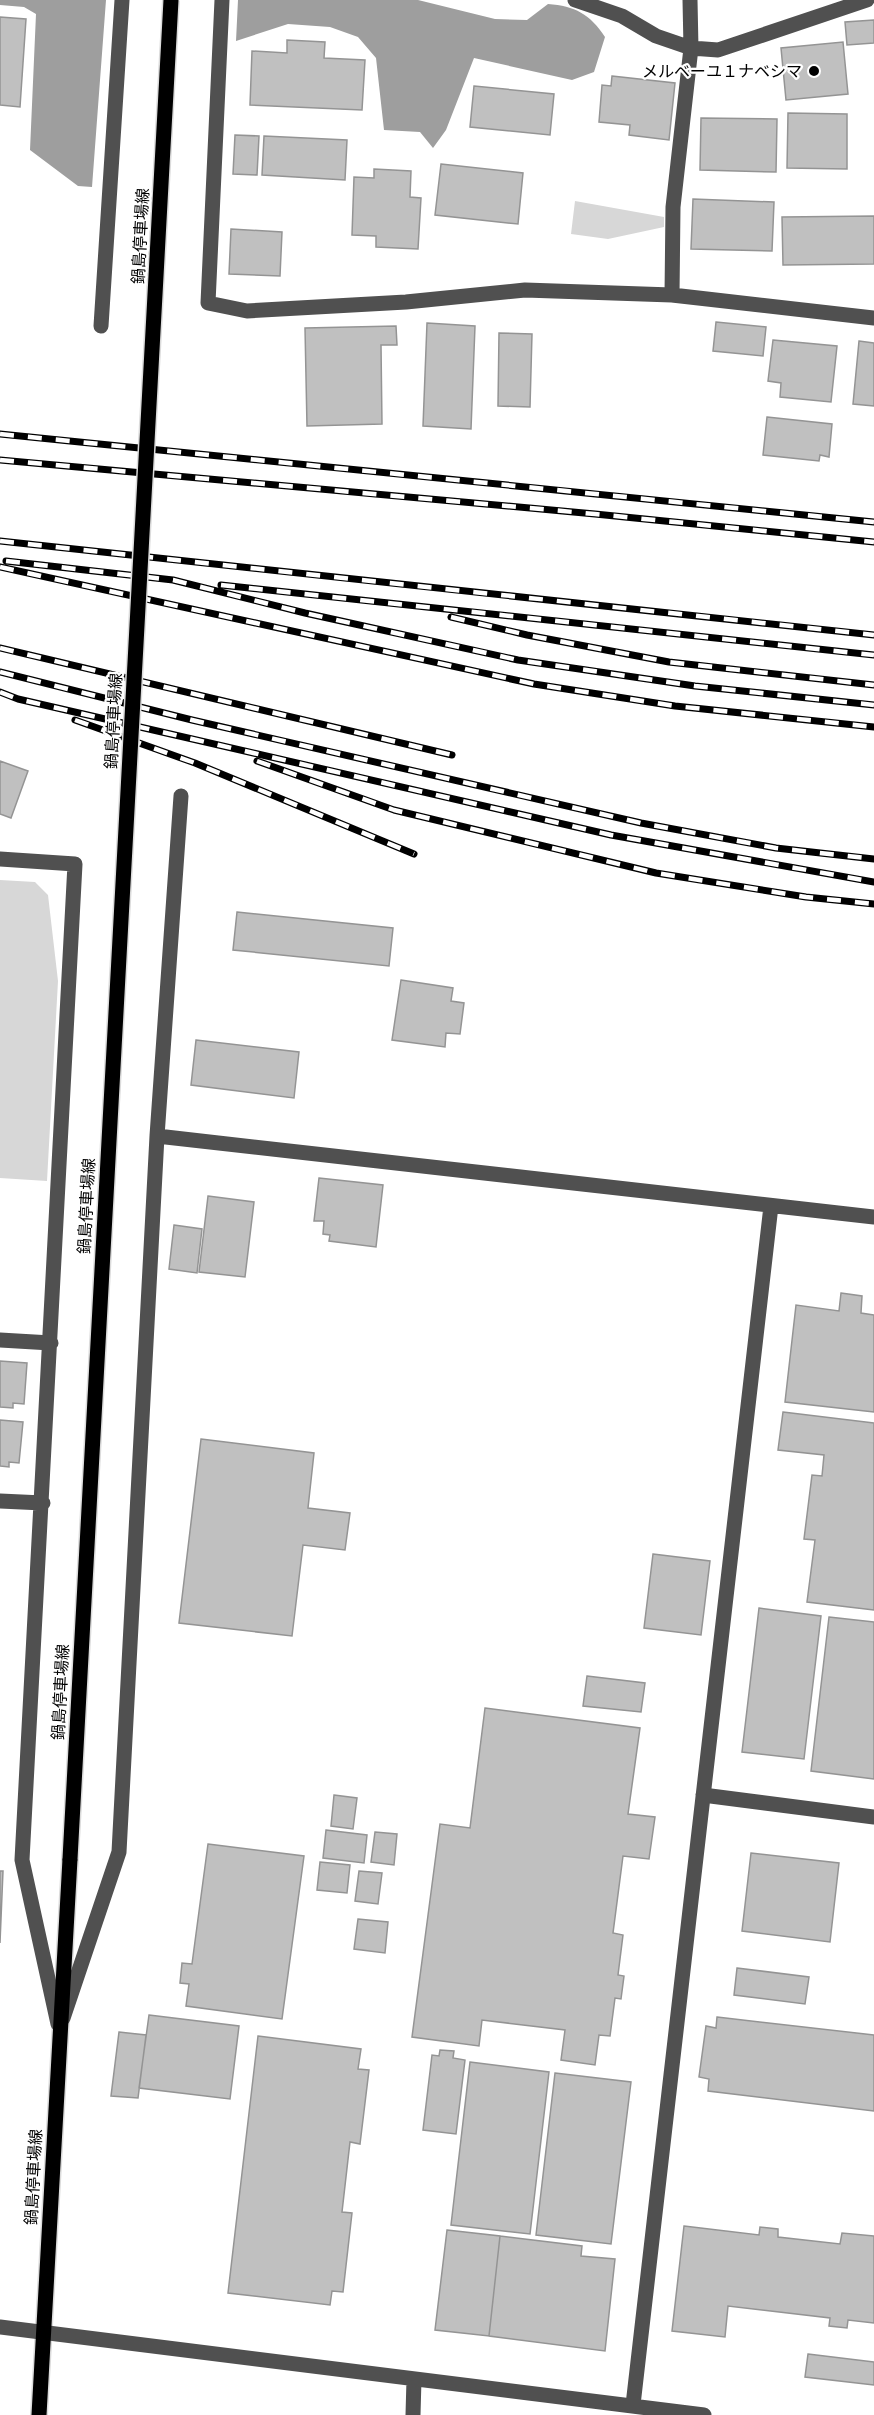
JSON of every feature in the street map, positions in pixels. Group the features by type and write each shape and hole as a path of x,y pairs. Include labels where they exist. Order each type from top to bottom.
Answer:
{"main road":[{"name":"鍋島停車場線","path":"39,2415 171,0"}],"street":[{"path":"101,326 122,0"},
{"path":"222,0 208,303 247,311 406,302 525,290 672,295 874,318"},
{"path":"575,0 622,16 656,36 691,48 718,50 867,0"},
{"path":"672,295 673,207 691,48 690,0"},
{"path":"60,2030 119,1852 157,1136 181,795"},
{"path":"0,859 75,864 43,1503 22,1860 60,2030"},
{"path":"157,1136 874,1217"},
{"path":"633,2405 771,1206"},
{"path":"0,1340 51,1343"},
{"path":"0,1501 43,1503"},
{"path":"703,1795 874,1816"},
{"path":"0,2327 704,2415"},
{"path":"413,2415 414,2379"}],"shaded area":[{"path":"0,0 106,0 92,187 78,186 30,150 36,14 24,7 0,5"},
{"path":"238,0 418,0 495,19 527,20 548,4 574,9 581,13 594,22 605,37 594,72 572,80 474,58 446,130 433,148 420,132 384,130 376,58 358,37 330,27 288,24 236,41"},
{"path":"575,201 664,217 664,227 608,239 571,234"},
{"path":"0,880 35,882 48,895 58,981 47,1181 0,1178"}],"building":[{"path":"0,17 26,19 20,107 0,105"},
{"path":"874,20 874,43 847,45 845,22"},
{"path":"287,40 325,42 324,58 365,60 362,110 250,105 252,51 287,53"},
{"name":"メルベーユ１ナベシマ","path":"843,42 848,94 786,100 781,48"},
{"path":"612,76 675,83 669,140 629,135 630,125 599,122 602,85 611,86"},
{"path":"474,86 554,94 550,135 470,127"},
{"path":"788,113 847,114 847,169 787,168"},
{"path":"701,118 777,119 776,172 700,170"},
{"path":"235,135 259,136 257,175 233,174"},
{"path":"264,136 347,140 345,180 262,175"},
{"path":"441,164 523,173 518,224 435,215"},
{"path":"374,169 411,171 410,197 421,198 418,249 376,247 376,236 352,235 354,177 374,178"},
{"path":"693,199 774,202 772,251 691,249"},
{"path":"874,216 874,264 783,265 782,217"},
{"path":"231,229 282,232 280,276 229,274"},
{"path":"716,322 766,327 763,356 713,351"},
{"path":"427,323 475,326 471,429 423,426"},
{"path":"396,326 397,345 381,345 382,424 307,426 305,328"},
{"path":"499,333 532,334 530,407 498,406"},
{"path":"773,340 837,346 831,402 780,397 781,383 768,381"},
{"path":"859,341 874,343 874,406 853,404"},
{"path":"767,417 832,424 829,457 820,455 819,461 763,455"},
{"path":"0,761 28,771 11,818 0,814"},
{"path":"237,912 393,928 389,966 233,950"},
{"path":"401,980 453,988 451,1001 464,1003 460,1034 446,1033 445,1047 392,1040"},
{"path":"196,1040 299,1052 294,1098 191,1085"},
{"path":"319,1178 383,1185 376,1247 329,1241 330,1235 323,1234 324,1221 314,1221"},
{"path":"208,1196 254,1202 245,1277 199,1272"},
{"path":"174,1225 202,1229 197,1273 169,1269"},
{"path":"841,1293 862,1296 861,1313 874,1315 874,1412 785,1402 796,1305 839,1311"},
{"path":"0,1361 27,1363 24,1404 13,1403 13,1408 0,1407"},
{"path":"783,1412 874,1423 874,1610 807,1602 815,1540 804,1539 812,1475 822,1476 824,1455 778,1450"},
{"path":"0,1420 23,1422 19,1463 9,1462 9,1467 0,1466"},
{"path":"201,1439 314,1453 308,1508 350,1513 345,1550 303,1545 292,1636 179,1623"},
{"path":"653,1554 710,1561 701,1635 644,1628"},
{"path":"759,1608 821,1616 804,1759 742,1752"},
{"path":"829,1617 874,1622 874,1779 811,1771"},
{"path":"587,1676 645,1683 641,1712 583,1706"},
{"path":"485,1708 640,1728 628,1814 655,1817 649,1859 623,1856 613,1933 623,1935 618,1975 624,1976 621,1999 615,1998 610,2036 599,2035 595,2065 561,2060 565,2030 482,2020 479,2046 412,2037 440,1824 470,1828"},
{"path":"334,1795 357,1798 353,1829 331,1826"},
{"path":"326,1830 367,1835 364,1863 323,1858"},
{"path":"375,1832 397,1834 394,1865 371,1862"},
{"path":"208,1844 304,1856 282,2019 186,2006 189,1984 180,1983 182,1963 192,1964"},
{"path":"751,1853 839,1863 830,1942 742,1931"},
{"path":"320,1862 350,1865 347,1893 317,1890"},
{"path":"0,1871 3,1871 0,1943"},
{"path":"359,1871 382,1873 378,1904 355,1901"},
{"path":"358,1919 388,1922 385,1953 354,1949"},
{"path":"737,1968 809,1977 805,2004 734,1995"},
{"path":"149,2015 239,2026 230,2099 139,2088"},
{"path":"717,2017 874,2035 874,2111 708,2091 709,2079 699,2077 706,2026 716,2028"},
{"path":"119,2032 146,2035 138,2098 111,2096"},
{"path":"258,2036 361,2049 358,2069 369,2070 360,2144 350,2142 342,2212 352,2213 343,2292 332,2291 330,2305 228,2293"},
{"path":"440,2050 454,2051 453,2058 465,2060 456,2134 423,2130 432,2055 439,2056"},
{"path":"470,2062 549,2072 530,2234 451,2225"},
{"path":"555,2073 631,2082 611,2244 536,2235"},
{"path":"684,2226 759,2235 760,2227 778,2229 778,2237 840,2244 842,2233 874,2236 874,2323 848,2320 847,2328 829,2326 830,2318 728,2306 725,2337 672,2331"},
{"path":"447,2230 500,2236 489,2336 435,2330"},
{"path":"500,2236 582,2246 581,2256 615,2259 605,2351 489,2336"},
{"path":"808,2354 874,2362 874,2385 805,2377"}],"railway":[{"path":"0,434 874,522"},
{"path":"0,460 595,514 874,542"},
{"path":"0,541 874,635"},
{"path":"6,561 173,580 305,613 518,660 695,686 874,705"},
{"path":"0,567 534,684 675,706 874,727"},
{"path":"221,585 874,655"},
{"path":"451,617 527,635 669,662 874,685"},
{"path":"0,648 452,755"},
{"path":"0,672 192,720 641,823 776,848 874,859"},
{"path":"0,692 18,699 611,835 874,882"},
{"path":"75,720 195,763 414,854"},
{"path":"257,761 394,810 656,873 806,897 874,904"}],"place":[{"name":"メルベーユ１ナベシマ","path":"814,71"}]}
